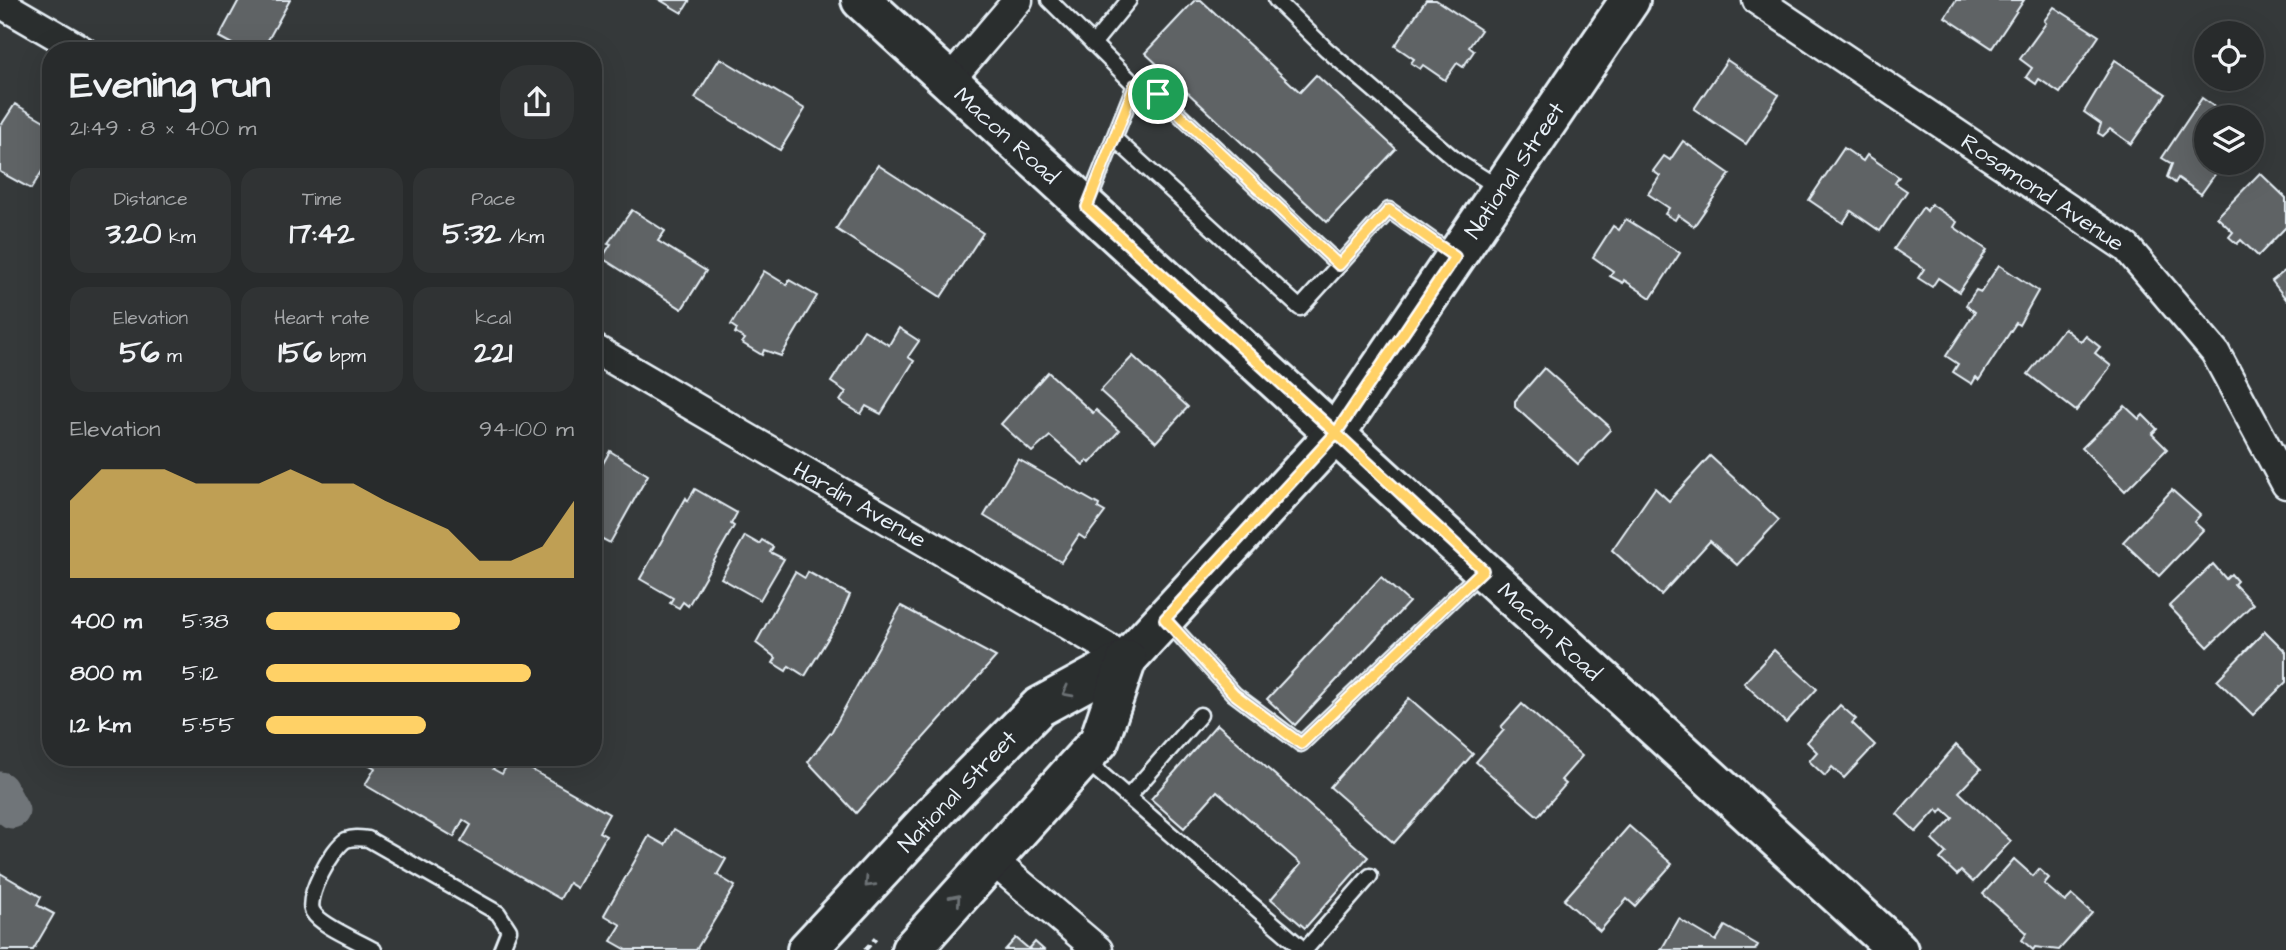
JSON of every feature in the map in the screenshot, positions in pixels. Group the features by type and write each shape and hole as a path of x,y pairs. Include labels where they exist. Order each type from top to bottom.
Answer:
{"main road":[{"name":"Macon Road","path":"861,0 1898,950"},
{"name":"National Street","path":"807,950 940,807 1039,707 1127,659 1336,433 1630,0"},
{"name":"National Street","path":"911,950 1099,741 1127,659"}],"street":[{"path":"948,82 1018,0"},
{"name":"Rosamond Avenue","path":"1757,0 2127,248 2215,352 2286,484"},
{"path":"0,3 67,42"},
{"name":"Hardin Avenue","path":"602,353 1127,659"},
{"path":"991,859 1098,950"}],"lane":[{"path":"1049,0 1135,85 1158,94 1339,265"},
{"path":"1093,44 1129,0"},
{"path":"1276,0 1326,49 1469,171 1501,190"},
{"path":"1087,207 1135,85"},
{"path":"1114,138 1300,307 1389,210 1455,257"},
{"path":"1165,619 1234,694 1301,744 1483,570"},
{"path":"1128,797 1200,715"},
{"path":"1083,758 1304,950 1370,876"},
{"path":"374,950 324,922 312,911 310,905 314,889 337,847 356,838 368,839 498,913 509,930 500,950"}],"building":[{"path":"239,0 290,0 267,42 228,42 219,37"},
{"path":"660,0 690,0 682,13"},
{"path":"1195,0 1201,0 1300,92 1316,75 1396,149 1327,222 1145,53"},
{"path":"1426,0 1436,0 1481,30 1469,47 1474,51 1463,67 1457,63 1445,80 1423,65 1420,69 1411,63 1414,59 1395,46"},
{"path":"1956,0 2024,0 1992,48 1945,17"},
{"path":"2054,7 2099,36 2060,93 2039,79 2036,84 2026,77 2032,68 2020,59"},
{"path":"720,58 805,109 780,150 695,98"},
{"path":"1727,60 1779,95 1746,144 1694,109"},
{"path":"2115,60 2166,94 2131,144 2110,129 2103,136 2098,133 2101,124 2084,112"},
{"path":"2202,98 2212,105 2197,105"},
{"path":"15,104 42,120 42,171 31,189 0,172 0,127"},
{"path":"2194,110 2194,175 2214,175 2201,194 2178,178 2175,183 2167,177 2172,164 2162,158"},
{"path":"1683,141 1730,174 1694,226 1678,215 1675,220 1665,214 1669,208 1648,194 1660,176 1653,171 1664,156 1670,160"},
{"path":"1844,148 1863,161 1867,155 1899,177 1895,183 1907,191 1880,231 1851,211 1843,223 1809,200"},
{"path":"878,165 983,233 941,297 836,229"},
{"path":"2258,175 2262,175 2286,198 2286,227 2258,256 2241,240 2237,244 2229,237 2233,232 2217,217"},
{"path":"1931,204 1957,222 1954,227 1987,250 1959,292 1938,278 1932,287 1918,278 1924,269 1894,249 1923,207 1927,211"},
{"path":"632,210 665,231 658,241 706,271 682,309 602,258 611,244 608,243"},
{"path":"1626,219 1680,253 1651,298 1624,280 1623,283 1610,276 1613,271 1593,257 1613,226 1619,230"},
{"path":"1999,265 2038,291 2019,325 2016,323 1979,380 1976,377 1972,384 1953,372 1958,364 1946,356 1975,312 1966,305 1976,290 1981,292"},
{"path":"2286,270 2286,299 2272,281"},
{"path":"764,271 787,285 789,280 817,296 781,356 764,350 762,355 742,343 745,339 735,333 737,329 731,325"},
{"path":"899,328 919,341 908,357 914,361 881,414 866,406 861,414 840,401 846,392 831,382 864,330 889,345"},
{"path":"2064,328 2081,342 2086,336 2100,347 2095,353 2111,366 2076,411 2028,374"},
{"path":"1133,356 1188,407 1156,442 1100,391"},
{"path":"1544,368 1609,426 1610,430 1578,464 1515,407 1515,401"},
{"path":"1048,372 1093,413 1096,410 1119,431 1090,463 1087,460 1083,465 1050,436 1032,452 1001,424"},
{"path":"2125,406 2139,419 2143,415 2157,429 2152,434 2167,449 2125,491 2082,448"},
{"path":"610,451 648,475 610,543 602,539 602,465"},
{"path":"1710,456 1779,520 1737,565 1710,541 1661,595 1612,550 1655,488 1669,501"},
{"path":"1018,459 1099,505 1098,508 1105,512 1085,539 1079,535 1061,562 984,516"},
{"path":"695,489 737,513 731,524 734,526 688,606 683,602 679,608 670,603 673,598 640,579 686,498 688,501"},
{"path":"2172,490 2200,515 2194,522 2203,530 2159,576 2123,542"},
{"path":"745,536 759,544 762,540 773,547 770,552 784,559 760,600 721,578"},
{"path":"2213,564 2226,579 2231,574 2237,581 2234,584 2253,604 2208,647 2169,606"},
{"path":"795,572 805,578 808,572 850,595 838,622 805,676 789,666 786,671 773,663 776,658 756,643"},
{"path":"1381,577 1409,602 1295,725 1267,699"},
{"path":"901,606 996,657 856,813 808,762 832,731"},
{"path":"2265,631 2286,652 2286,682 2253,715 2217,680"},
{"path":"1774,650 1817,689 1786,723 1744,683"},
{"path":"1409,698 1473,754 1394,843 1330,787"},
{"path":"1522,704 1582,756 1561,780 1566,784 1538,816 1476,762 1504,730 1501,727"},
{"path":"1840,705 1856,719 1852,723 1875,745 1844,778 1832,767 1825,776 1809,761 1817,752 1807,742"},
{"path":"1217,724 1368,857 1305,928 1271,899 1301,864 1217,791 1184,828 1151,799"},
{"path":"1956,745 1981,769 1959,792 2011,841 1973,882 1961,871 1957,875 1940,859 1946,853 1932,840 1953,818 1943,809 1940,813 1937,809 1916,832 1897,814"},
{"path":"371,766 495,766 493,769 502,774 506,766 525,766 609,814 599,832 606,836 577,888 569,883 560,899 461,842 471,825 463,820 454,837 365,785 375,768"},
{"path":"1629,826 1672,864 1635,906 1627,899 1600,931 1564,900"},
{"path":"674,829 726,859 717,875 735,886 696,950 627,950 611,941 621,925 604,915 649,836 665,845"},
{"path":"2014,859 2033,876 2039,869 2049,878 2044,884 2065,902 2072,895 2092,913 2059,950 2035,947 2033,950 2022,940 2027,933 1983,894"},
{"path":"0,873 41,897 37,905 54,914 33,950 0,950"},
{"path":"1679,919 1716,941 1725,926 1758,945 1755,950 1661,950"},
{"path":"1016,938 1029,949 1035,942 1044,950 1005,950"}],"waterway":[{"path":"0,789 12,811"}],"route":[{"path":"1158,94 1135,85 1087,207 1336,433 1165,619 1234,694 1301,744 1483,570 1336,433 1455,257 1389,210 1339,265 1158,94"}]}
